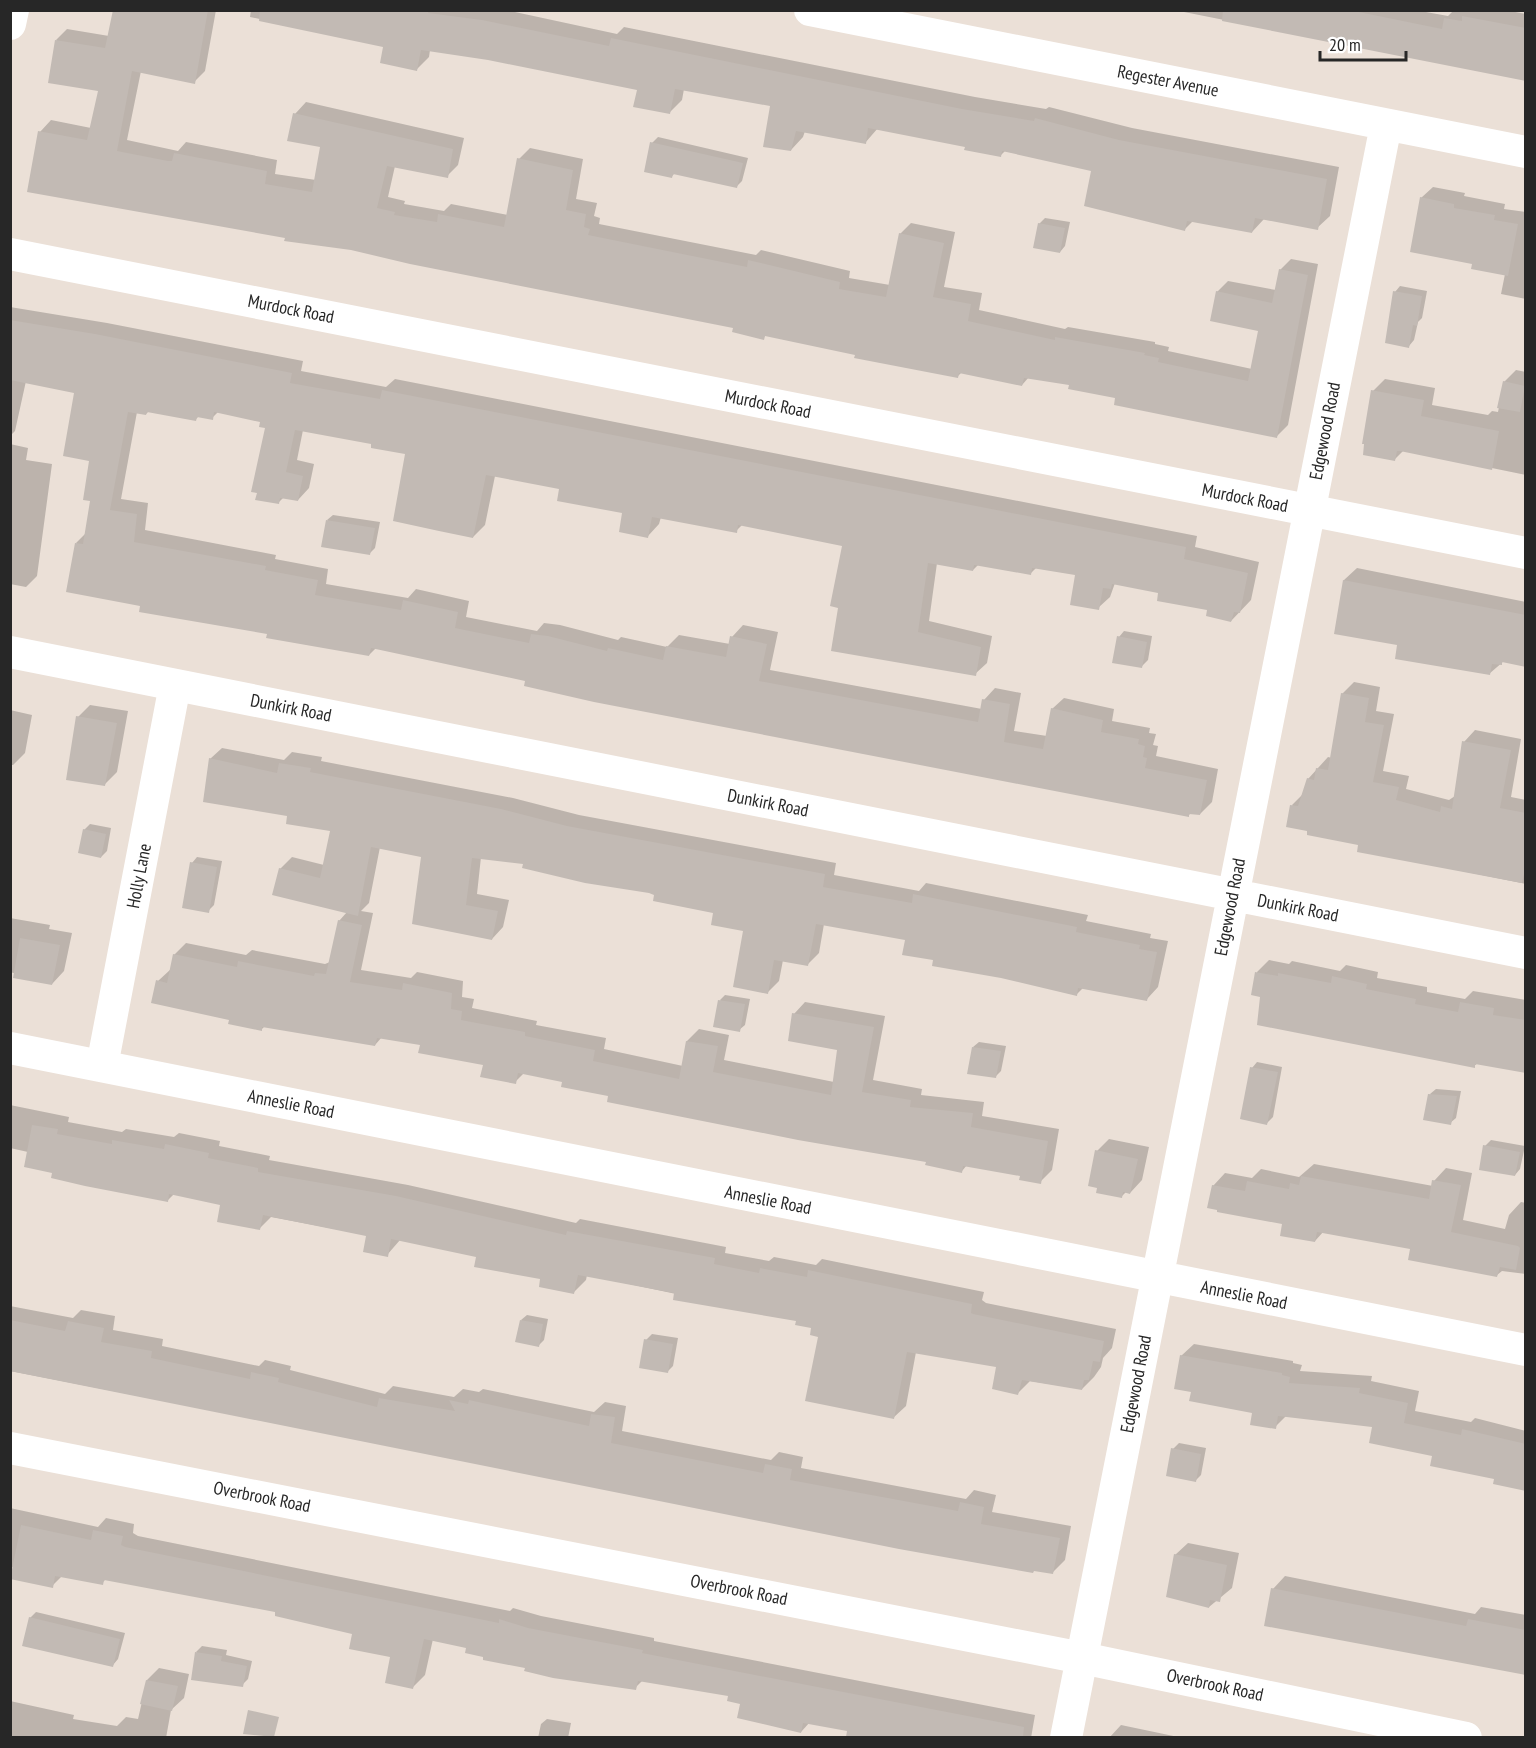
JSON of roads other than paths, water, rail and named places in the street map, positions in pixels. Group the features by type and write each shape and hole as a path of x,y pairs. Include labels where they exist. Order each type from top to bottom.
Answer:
{"street":[{"path":"10,24 13,10"},
{"name":"Regester Avenue","path":"810,10 1526,152"},
{"name":"Edgewood Road","path":"1065,1737 1386,125"},
{"name":"Murdock Road","path":"10,254 1526,554"},
{"name":"Dunkirk Road","path":"10,652 1526,953"},
{"name":"Holly Lane","path":"102,1066 175,685"},
{"name":"Anneslie Road","path":"10,1048 1526,1350"},
{"name":"Overbrook Road","path":"10,1448 1082,1658 1466,1737"}]}
